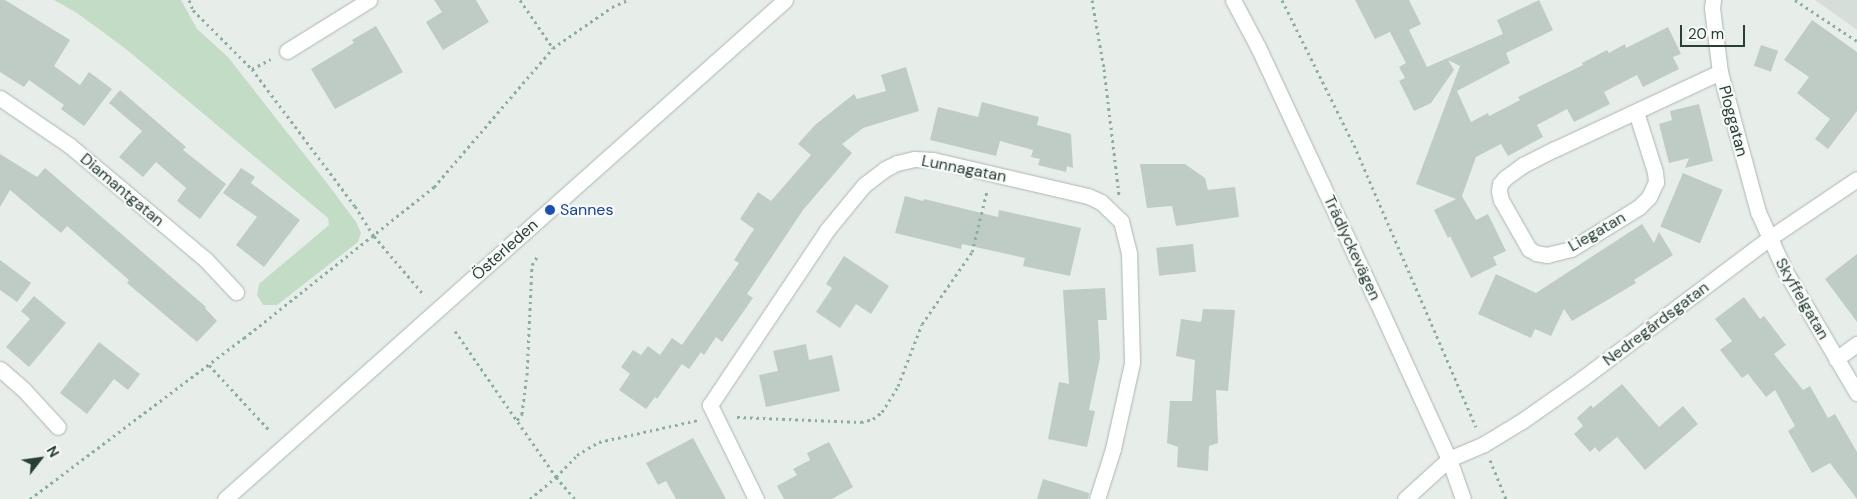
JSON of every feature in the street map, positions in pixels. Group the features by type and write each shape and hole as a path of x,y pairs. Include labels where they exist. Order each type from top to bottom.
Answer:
{"street":[{"path":"287,51 369,0"},
{"name":"Österleden","path":"225,499 785,0"},
{"name":"Trädlyckevägen","path":"1233,0 1295,126 1449,460 1464,499"},
{"name":"Ploggatan","path":"1714,0 1712,8 1720,72 1750,185 1768,239"},
{"name":"Liegatan","path":"1636,112 1655,172 1656,182 1649,197 1639,207 1572,249 1547,255 1536,253 1529,249 1501,200 1500,184 1523,165 1699,80 1720,72"},
{"name":"Diamantgatan","path":"0,98 69,145 206,260 236,292"},
{"name":"Lunnagatan","path":"715,416 710,405 827,230 873,176 897,163 914,159 933,160 1088,196 1101,202 1121,220"},
{"name":"Nedregårdsgatan","path":"1405,499 1449,460 1484,444 1522,421 1583,378 1768,239 1857,178"},
{"path":"1097,499 1113,449 1132,363 1129,253 1121,220"},
{"name":"Skyffelgatan","path":"1768,239 1836,360 1857,393"},
{"name":"Skyffelgatan","path":"1836,360 1857,344"},
{"path":"0,370 24,390 58,427"},
{"path":"715,416 756,499"}],"path":[{"path":"189,0 193,10 252,69 355,206 374,236 424,295"},
{"path":"520,0 553,48"},
{"path":"30,499 209,365 374,236 434,186 553,48 612,8 628,0"},
{"path":"1092,0 1114,143 1121,220"},
{"path":"1282,0 1354,145 1506,499"},
{"path":"1795,0 1857,41"},
{"path":"530,499 556,477 577,455 599,442 715,416 861,422 873,419 882,412 898,386 922,324 972,252 991,173"},
{"path":"517,420 522,414 527,375 532,265 538,255"},
{"path":"456,331 556,477 575,499"},
{"path":"209,365 271,432"}],"shaded area":[{"path":"1815,0 1857,0 1857,30"}],"green space":[{"path":"54,0 181,0 197,29 228,57 356,222 361,233 358,242 277,305 263,305 257,295 259,284 329,225 328,218 126,49 77,13"}],"building":[{"path":"0,0 5,0 70,40 54,66 80,85 89,72 112,89 84,126 61,109 64,105 29,80 24,87 0,72"},
{"path":"434,0 476,0 489,22 443,50 426,22 442,12"},
{"path":"1355,0 1409,0 1421,24 1409,30 1427,67 1503,34 1497,20 1539,0 1553,30 1506,53 1510,63 1457,91 1471,122 1488,113 1489,116 1505,108 1520,100 1518,97 1583,65 1582,63 1607,50 1609,53 1625,44 1626,48 1668,27 1681,54 1673,57 1679,69 1643,87 1637,75 1604,92 1610,104 1574,122 1567,109 1537,125 1543,137 1508,156 1501,144 1476,157 1462,196 1476,220 1488,214 1506,251 1493,257 1497,265 1471,278 1450,236 1448,238 1434,210 1456,199 1416,184 1460,66 1448,60 1454,70 1431,103 1414,111 1399,81 1405,78 1399,67 1406,63 1390,32 1375,39"},
{"path":"1812,20 1857,52 1857,111 1828,149 1815,139 1830,119 1797,93 1809,77 1784,60"},
{"path":"376,26 403,72 335,109 311,69 354,43 352,40"},
{"path":"1761,45 1778,51 1771,72 1754,66"},
{"path":"906,67 919,111 863,128 842,144 852,153 803,210 747,294 753,298 722,342 716,337 704,355 701,352 689,369 682,364 657,399 655,397 646,409 619,390 630,374 621,367 633,350 641,355 648,346 660,355 672,338 682,345 739,263 734,260 754,229 740,219 758,192 771,201 811,155 798,144 815,125 854,94 857,99 886,91 881,75"},
{"path":"120,90 186,147 183,150 226,184 200,219 177,201 186,188 156,162 143,177 119,157 142,131 109,103"},
{"path":"982,102 1039,117 1037,125 1071,134 1073,168 1067,166 1066,172 1038,165 1040,159 1031,157 1033,150 1000,141 996,156 930,140 938,107 978,117"},
{"path":"1699,104 1713,161 1685,168 1689,158 1669,163 1659,124 1672,120 1670,111"},
{"path":"0,154 37,177 45,168 206,307 217,321 197,342 127,283 129,280 67,226 61,233 10,190 0,207"},
{"path":"1140,164 1185,164 1205,178 1208,190 1235,187 1239,217 1176,226 1172,206 1147,208"},
{"path":"241,168 255,177 251,183 300,220 264,267 236,245 257,217 223,193"},
{"path":"1683,173 1723,190 1700,243 1660,226"},
{"path":"905,196 998,217 999,210 1081,228 1070,276 1023,266 1025,258 962,244 961,249 895,233"},
{"path":"1642,224 1654,243 1659,232 1673,255 1634,280 1636,283 1572,321 1564,309 1551,336 1535,329 1531,338 1478,314 1496,274 1536,293"},
{"path":"1193,244 1196,272 1159,276 1156,248"},
{"path":"1857,254 1857,322 1825,279"},
{"path":"844,256 889,286 871,314 856,304 840,328 816,312 832,288 826,284"},
{"path":"0,260 31,283 17,302 0,290"},
{"path":"1105,288 1107,320 1098,320 1100,358 1089,410 1095,411 1087,447 1048,439 1059,382 1069,384 1063,290"},
{"path":"34,296 66,323 29,367 6,347 30,319 21,311"},
{"path":"1744,297 1760,319 1764,316 1786,345 1774,354 1803,390 1810,386 1828,418 1835,414 1857,452 1857,499 1830,463 1812,473 1788,431 1795,426 1775,390 1766,397 1748,374 1742,378 1720,350 1732,341 1715,319"},
{"path":"1203,309 1235,310 1228,391 1216,390 1218,443 1209,446 1208,471 1177,467 1178,447 1167,443 1170,401 1192,401 1195,360 1176,356 1181,319 1201,322"},
{"path":"99,342 140,374 128,390 114,379 87,414 60,393"},
{"path":"806,344 809,360 832,355 840,391 766,407 759,375 778,371 773,351"},
{"path":"1622,384 1659,427 1683,406 1698,424 1645,470 1617,437 1599,452 1595,447 1590,452 1574,434 1583,426 1577,418 1591,405 1593,408"},
{"path":"693,438 726,499 676,499 666,481 658,485 646,463"},
{"path":"829,442 853,487 832,499 784,499 777,486 797,475 793,469 810,460 807,453"},
{"path":"1043,479 1089,493 1088,499 1037,499"}],"place":[{"name":"Sannes","path":"550,210"}]}
